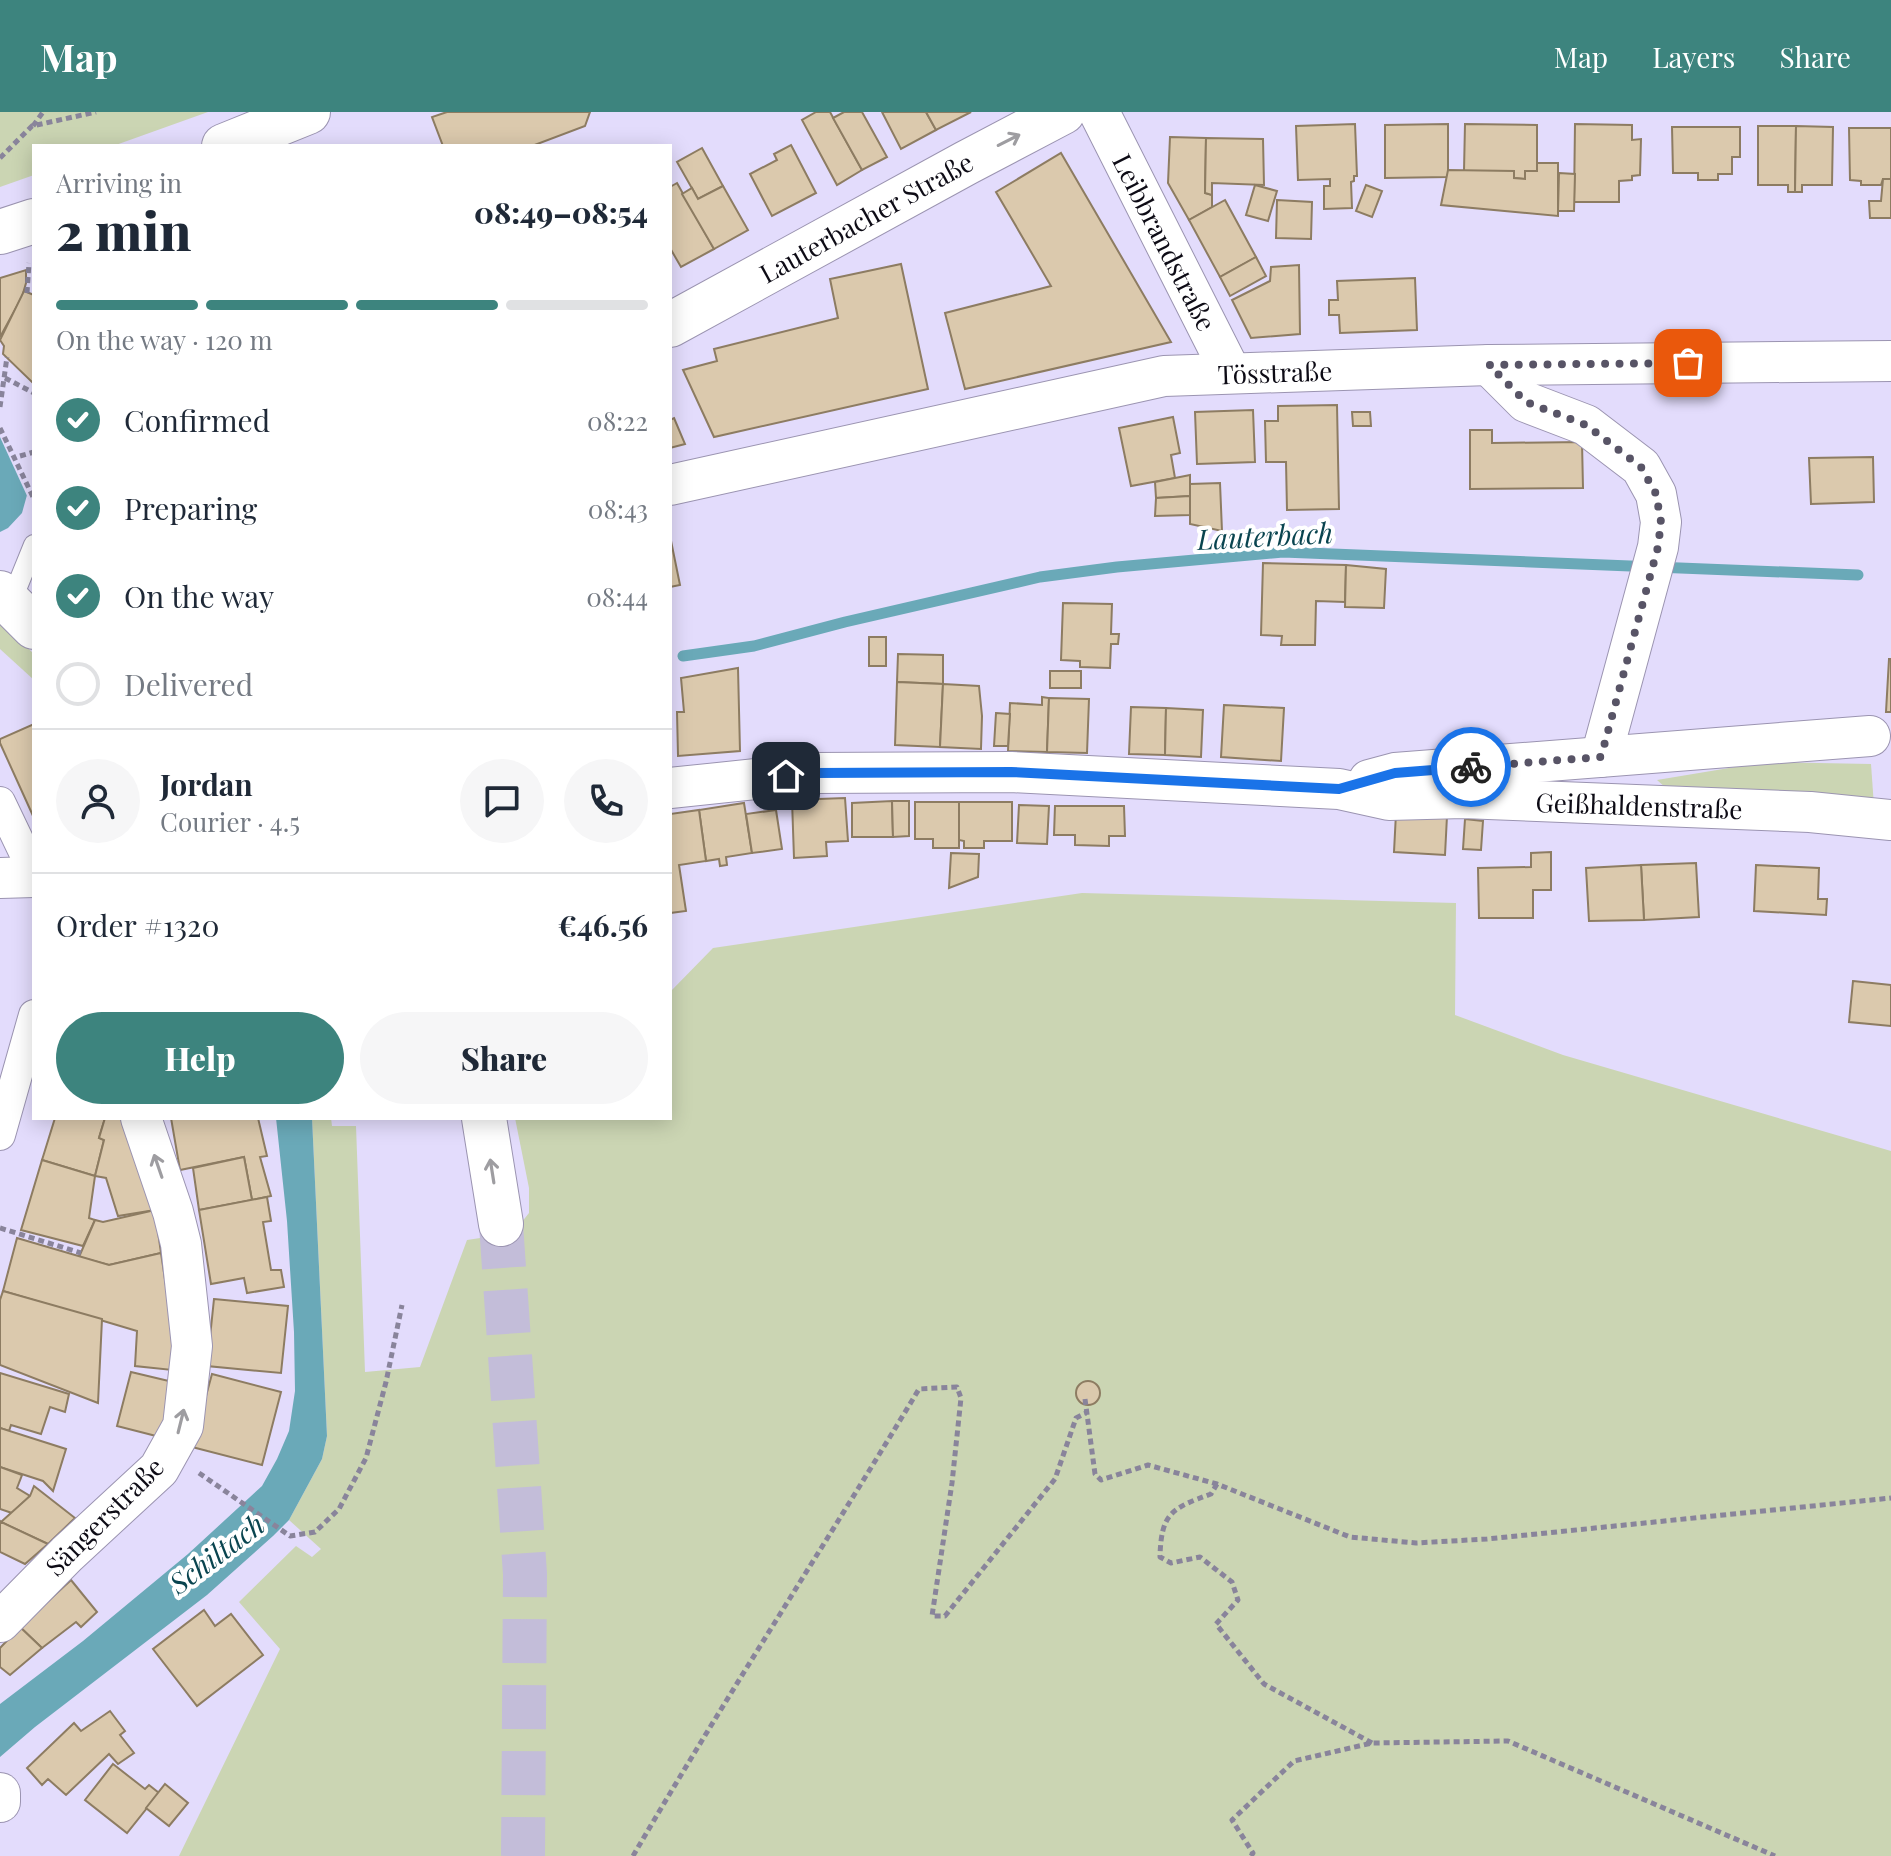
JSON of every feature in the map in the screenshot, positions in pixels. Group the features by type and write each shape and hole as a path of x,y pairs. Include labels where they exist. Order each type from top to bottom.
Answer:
{"main road":[{"path":"247,142 308,112"},
{"name":"Lauterbacher Straße","path":"672,324 1063,112"},
{"path":"484,1120 501,1224"}],"street":[{"name":"Leibbrandstraße","path":"1099,112 1231,373"},
{"name":"Tösstraße","path":"672,485 1164,376 1489,365 1891,361"},
{"name":"Geißhaldenstraße","path":"1489,365 1526,402 1586,425 1641,467 1656,494 1661,522 1658,547 1601,757"},
{"name":"Geißhaldenstraße","path":"1339,789 1395,773 1880,736"},
{"name":"Geißhaldenstraße","path":"672,788 814,773 1011,772 1339,789 1389,800 1463,798 1810,812 1891,820"},
{"path":"0,802 32,871"},
{"path":"0,878 32,875"},
{"path":"0,1135 32,1022"},
{"name":"Sängerstraße","path":"2,1616 159,1469 183,1426 192,1346 181,1244 142,1120"},
{"path":"0,1793 0,1802"}],"lane":[{"path":"15,608 32,552"}],"path":[{"path":"0,158 43,112"},
{"path":"32,126 96,112"},
{"path":"21,237 29,281 27,293"},
{"path":"0,407 7,357"},
{"path":"5,378 32,392"},
{"path":"0,428 32,495"},
{"path":"20,456 32,453"},
{"path":"0,1228 81,1253"},
{"path":"232,1495 290,1536 315,1532 339,1509 366,1458 402,1305"},
{"path":"633,1856 691,1755 817,1558 919,1389 957,1387 961,1398 932,1616 945,1616 1055,1479 1076,1418 1086,1413"},
{"path":"1085,1399 1095,1474 1101,1480 1148,1465 1217,1484 1350,1537 1416,1543 1487,1539 1891,1498"},
{"path":"1217,1484 1211,1494 1171,1511 1161,1534 1160,1557 1171,1563 1200,1557 1232,1582 1238,1600 1216,1624 1264,1684 1372,1743"},
{"path":"1251,1856 1253,1853 1232,1820 1294,1761 1372,1743 1508,1741 1775,1856"}],"shaded area":[{"path":"0,112 208,112 119,144 32,144 32,176 0,187"},
{"path":"0,622 32,652 32,678 0,649"},
{"path":"1765,762 1871,764 1874,806 1675,796 1657,780"},
{"path":"1082,893 1456,903 1455,1015 1563,1055 1891,1151 1891,1856 179,1856 280,1649 239,1602 296,1546 312,1557 321,1549 289,1520 322,1459 327,1436 312,1120 331,1120 332,1126 356,1126 365,1372 420,1367 467,1240 513,1233 529,1213 529,1188 515,1120 672,1120 672,990 713,948"}],"water":[{"path":"0,437 32,507 32,513 0,545"},
{"name":"Schiltach","path":"276,1120 312,1120 327,1436 322,1459 289,1520 273,1536 207,1595 0,1757 0,1704 83,1641 188,1554 262,1486 277,1459 289,1431 295,1391 287,1221"}],"pier":[{"path":"27,495 32,504 32,602 0,553 0,532 22,513"}],"building":[{"path":"447,112 590,112 585,126 537,144 442,144 432,117"},
{"path":"816,112 830,112 862,170 837,185 802,120"},
{"path":"844,112 862,112 887,157 862,170 833,118"},
{"path":"882,112 926,112 936,130 901,149"},
{"path":"926,112 971,112 936,130"},
{"path":"1355,124 1357,176 1351,182 1352,208 1324,209 1324,186 1330,186 1330,179 1298,180 1296,126"},
{"path":"1448,124 1448,177 1385,178 1385,125"},
{"path":"1465,124 1537,125 1537,171 1525,171 1525,179 1514,178 1514,171 1464,171"},
{"path":"1575,124 1632,125 1632,140 1641,139 1640,175 1632,176 1632,180 1619,181 1619,202 1574,202"},
{"path":"1758,126 1796,126 1795,192 1788,192 1788,185 1758,185"},
{"path":"1796,126 1833,127 1832,185 1802,185 1802,192 1795,192"},
{"path":"1672,127 1740,127 1740,157 1732,157 1732,174 1718,174 1718,180 1698,180 1698,173 1673,173"},
{"path":"1849,128 1891,128 1891,179 1883,179 1881,185 1861,185 1861,181 1850,180"},
{"path":"1170,137 1206,138 1205,193 1212,195 1212,207 1189,220 1168,183"},
{"path":"1206,138 1263,139 1264,185 1212,183 1212,195 1205,193"},
{"path":"791,145 816,193 772,216 750,174 777,160 774,154"},
{"path":"702,148 723,186 698,199 677,162"},
{"path":"1061,153 1171,342 965,389 945,313 1051,286 996,192"},
{"path":"1537,163 1558,163 1558,216 1441,205 1448,170 1514,171 1514,178 1525,179 1525,171 1537,171"},
{"path":"1559,173 1575,174 1574,211 1558,211"},
{"path":"1883,179 1891,179 1891,218 1870,218 1869,201 1881,201"},
{"path":"677,183 714,249 681,267 672,251 672,186"},
{"path":"1255,185 1277,191 1268,221 1246,215"},
{"path":"1366,185 1382,191 1372,217 1356,211"},
{"path":"723,186 748,230 714,249 682,194 692,188 698,199"},
{"path":"1225,200 1256,257 1220,277 1189,220"},
{"path":"1277,200 1312,202 1311,239 1276,238"},
{"path":"1256,257 1266,276 1230,296 1220,277"},
{"path":"901,264 928,389 714,437 683,370 717,361 714,349 838,318 830,279"},
{"path":"1299,265 1300,334 1251,338 1232,300 1270,281 1271,267"},
{"path":"26,270 22,297 0,337 0,278"},
{"path":"1415,278 1417,330 1340,333 1339,315 1329,315 1329,300 1338,300 1337,281"},
{"path":"24,291 32,294 32,382 3,354 4,346 0,340"},
{"path":"1337,405 1339,509 1287,510 1286,462 1266,462 1265,421 1278,421 1278,406"},
{"path":"1253,410 1255,462 1197,464 1195,412"},
{"path":"1352,412 1370,412 1371,426 1353,426"},
{"path":"1173,417 1180,453 1171,455 1175,478 1131,486 1119,428"},
{"path":"672,419 685,444 672,447"},
{"path":"1470,430 1492,430 1492,443 1582,442 1583,488 1470,489"},
{"path":"1873,457 1874,502 1811,504 1809,458"},
{"path":"1190,475 1190,496 1156,498 1155,482"},
{"path":"1220,483 1222,531 1190,524 1190,484"},
{"path":"1190,496 1190,515 1155,516 1156,498"},
{"path":"672,546 680,585 672,587"},
{"path":"1263,563 1346,565 1345,602 1316,601 1315,645 1281,645 1282,636 1261,635"},
{"path":"1346,565 1386,569 1384,608 1345,607"},
{"path":"1063,603 1112,604 1111,634 1119,634 1118,644 1111,644 1110,668 1080,667 1080,661 1061,660"},
{"path":"869,637 886,637 886,666 869,666"},
{"path":"898,654 943,655 943,684 897,682"},
{"path":"1889,659 1891,712 1886,712"},
{"path":"738,668 740,751 678,756 677,712 684,712 681,678"},
{"path":"1050,671 1081,671 1081,688 1050,688"},
{"path":"897,682 943,684 940,747 895,745"},
{"path":"943,684 979,686 981,749 940,747"},
{"path":"1042,697 1049,698 1047,752 1008,751 1010,703 1042,705"},
{"path":"1049,698 1089,699 1087,753 1047,752"},
{"path":"1224,705 1284,708 1281,761 1221,757"},
{"path":"1131,707 1166,708 1165,755 1129,754"},
{"path":"1166,708 1203,710 1201,757 1165,755"},
{"path":"996,713 1010,714 1008,746 994,746"},
{"path":"32,725 32,814 0,743 0,739"},
{"path":"845,798 848,841 826,842 827,856 794,858 792,800"},
{"path":"892,801 893,837 852,837 852,803"},
{"path":"892,801 909,801 909,836 893,837"},
{"path":"915,802 959,802 959,848 933,848 933,839 915,839"},
{"path":"959,802 1012,802 1012,841 984,841 984,848 964,848 964,841 959,840"},
{"path":"744,803 752,853 726,857 727,865 720,866 719,859 706,861 699,810"},
{"path":"1019,805 1049,806 1047,844 1017,843"},
{"path":"1055,806 1124,806 1125,836 1109,836 1109,846 1075,845 1075,835 1054,835"},
{"path":"699,810 706,861 679,865 686,911 672,913 672,814"},
{"path":"776,810 782,849 752,853 746,814"},
{"path":"1396,813 1447,816 1445,855 1394,852"},
{"path":"1465,819 1483,821 1481,850 1463,849"},
{"path":"1551,852 1551,890 1533,890 1533,918 1479,918 1478,868 1531,867 1531,853"},
{"path":"951,853 979,854 978,877 949,888"},
{"path":"1696,863 1699,917 1644,920 1641,865"},
{"path":"1641,865 1644,920 1589,921 1586,868"},
{"path":"1756,865 1819,868 1818,899 1827,899 1826,915 1754,911"},
{"path":"1853,981 1891,985 1891,1026 1849,1022"},
{"path":"54,1120 104,1120 99,1138 104,1140 95,1176 42,1160"},
{"path":"104,1120 129,1120 155,1210 118,1216 106,1178 95,1176 104,1140 99,1138"},
{"path":"171,1120 258,1120 267,1156 260,1157 271,1196 252,1200 244,1157 180,1170"},
{"path":"244,1157 252,1200 199,1210 193,1168"},
{"path":"42,1160 95,1176 89,1218 95,1220 83,1246 21,1230"},
{"path":"267,1197 271,1221 263,1222 271,1270 281,1270 284,1287 247,1293 244,1278 211,1284 199,1210"},
{"path":"155,1210 161,1253 109,1265 79,1257 95,1220 103,1222"},
{"path":"17,1238 109,1265 161,1253 172,1325 172,1370 135,1366 137,1331 3,1291"},
{"path":"3,1291 102,1319 98,1403 0,1365 0,1300"},
{"path":"214,1299 288,1306 281,1373 207,1366"},
{"path":"131,1372 173,1382 160,1437 117,1426"},
{"path":"0,1373 69,1394 65,1412 50,1407 41,1434 11,1425 9,1431 0,1428"},
{"path":"212,1374 281,1392 262,1465 192,1447"},
{"path":"1088,1381 1096,1385 1100,1393 1096,1401 1088,1405 1080,1401 1076,1393 1080,1385"},
{"path":"0,1428 66,1449 53,1491 43,1481 0,1467"},
{"path":"0,1467 22,1475 17,1488 30,1496 12,1513 0,1509"},
{"path":"34,1486 75,1518 48,1544 1,1522 30,1496"},
{"path":"0,1521 48,1544 25,1564 0,1552"},
{"path":"71,1580 97,1612 81,1627 76,1622 42,1648 20,1627"},
{"path":"204,1610 215,1626 231,1614 263,1655 197,1706 153,1649"},
{"path":"20,1627 42,1648 10,1675 0,1667 0,1648"},
{"path":"110,1711 125,1731 120,1735 134,1753 118,1764 109,1754 66,1795 48,1779 42,1785 27,1768 74,1723 81,1731"},
{"path":"113,1764 145,1789 149,1785 159,1793 127,1833 85,1800"},
{"path":"165,1784 188,1803 169,1826 146,1808"}],"waterway":[{"name":"Lauterbach","path":"683,656 754,646 1040,577 1283,552 1858,575"}],"tunnel":[{"path":"501,1224 525,1574 523,1856"}],"way so far":[{"path":"1471,767 1601,757 1658,547 1661,522 1656,494 1641,467 1586,425 1526,402 1489,365 1688,363"}],"route":[{"path":"786,776 814,773 1011,772 1339,789 1395,773 1471,767"}]}
